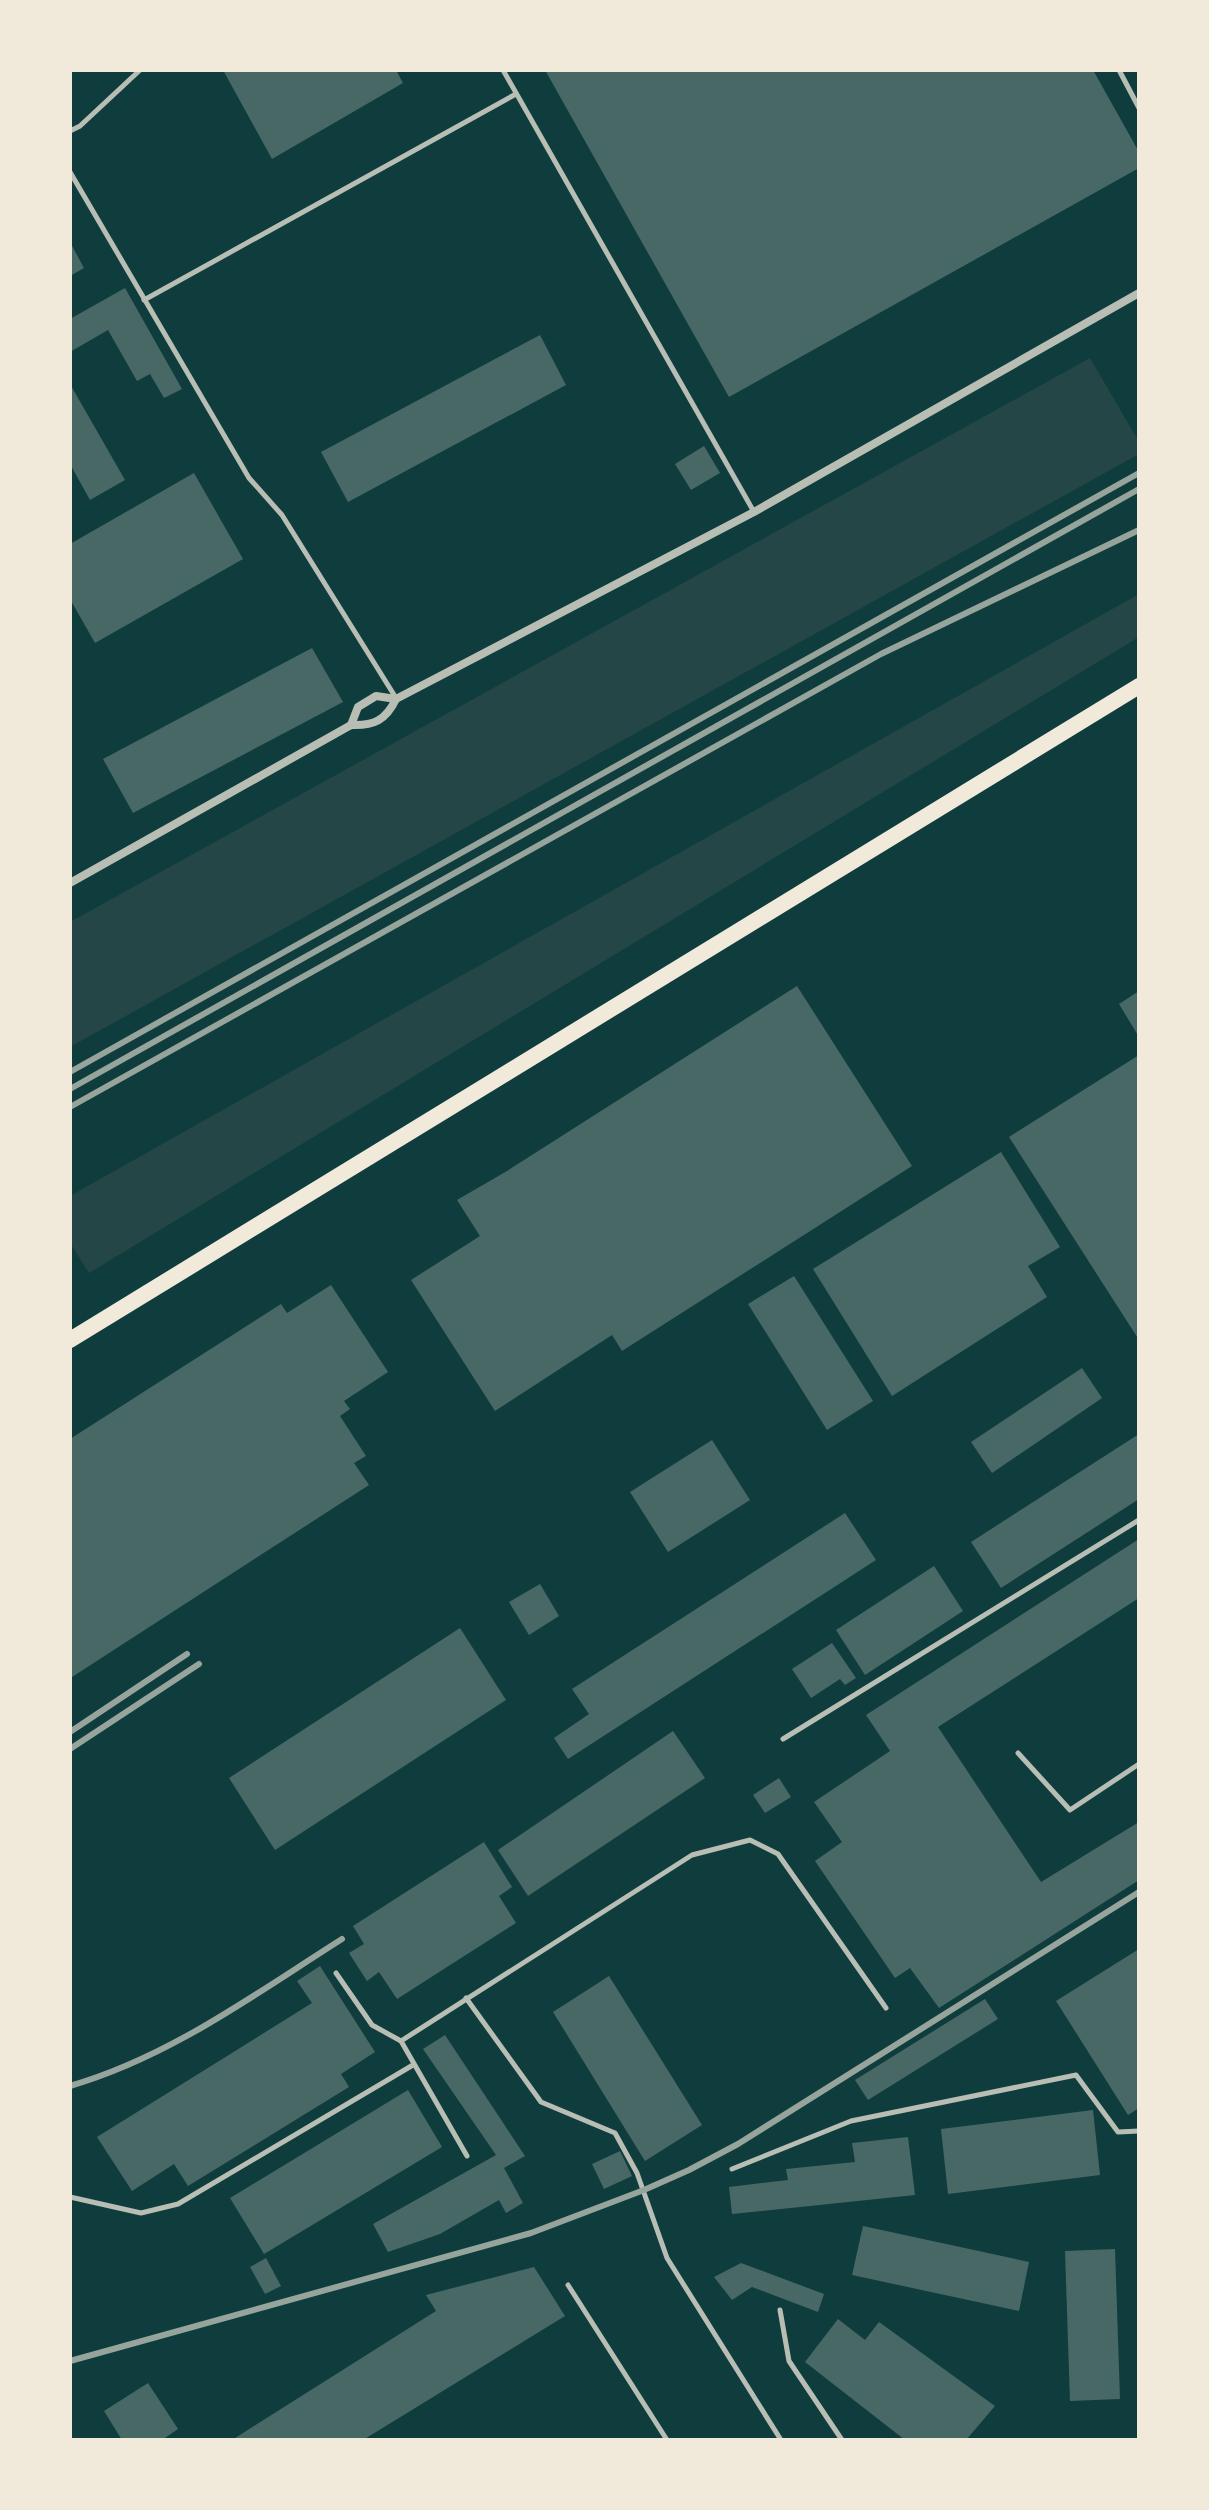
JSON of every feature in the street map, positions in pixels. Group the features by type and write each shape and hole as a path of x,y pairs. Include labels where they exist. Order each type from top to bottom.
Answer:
{"highway":[{"path":"70,1340 1139,686"}],"street":[{"path":"351,725 358,707 376,696 396,699 754,512 1139,293"},
{"path":"70,883 351,725 368,726 390,714 396,699"}],"lane":[{"path":"70,131 80,126 140,70"},
{"path":"503,70 754,512"},
{"path":"1119,70 1139,108"},
{"path":"144,300 516,94"},
{"path":"70,172 249,478 282,515 396,699"},
{"path":"783,1739 1139,1520"},
{"path":"1018,1753 1070,1810 1139,1764"},
{"path":"401,2041 692,1855 750,1840 778,1854 886,2008"},
{"path":"336,1973 372,2025 401,2041 467,2156"},
{"path":"466,1998 541,2102 615,2133 637,2173 667,2258 781,2440"},
{"path":"70,2197 141,2213 178,2204 413,2065"},
{"path":"732,2169 851,2121 1076,2075 1118,2132 1139,2131"},
{"path":"568,2285 667,2440"},
{"path":"780,2310 789,2361 842,2440"}],"shaded area":[{"path":"1090,358 1139,442 1139,454 70,1047 70,922"},
{"path":"1139,594 1139,637 89,1273 70,1243 70,1196"}],"building":[{"path":"223,70 396,70 403,83 272,159"},
{"path":"545,70 1093,70 1139,152 1139,168 729,397"},
{"path":"70,242 84,268 70,276"},
{"path":"125,288 182,389 164,398 150,374 137,381 108,330 70,352 70,319"},
{"path":"540,335 566,385 348,502 321,452"},
{"path":"70,384 125,480 90,500 70,464"},
{"path":"704,446 720,473 691,490 675,464"},
{"path":"194,473 243,559 95,643 70,599 70,544"},
{"path":"312,648 343,702 133,813 103,759"},
{"path":"797,986 912,1166 622,1351 612,1335 495,1411 411,1280 480,1236 457,1200"},
{"path":"1139,991 1139,1037 1119,1004"},
{"path":"1139,1055 1139,1340 1009,1137"},
{"path":"1001,1152 1060,1247 1028,1266 1047,1297 892,1396 813,1269"},
{"path":"794,1276 873,1401 827,1430 748,1304"},
{"path":"331,1285 388,1372 344,1401 350,1409 340,1416 366,1456 354,1463 369,1485 72,1677 70,1439 281,1304 287,1313"},
{"path":"1082,1368 1102,1398 992,1473 971,1442"},
{"path":"1139,1434 1139,1499 1001,1588 971,1542"},
{"path":"712,1440 750,1500 668,1552 630,1492"},
{"path":"845,1513 876,1560 568,1759 554,1738 589,1714 572,1689"},
{"path":"1139,1539 1139,1598 938,1727 1041,1882 1139,1822 1139,1880 939,2008 910,1968 895,1978 815,1861 842,1842 814,1802 890,1751 866,1715"},
{"path":"934,1566 963,1611 865,1675 836,1630"},
{"path":"540,1584 559,1616 529,1635 509,1602"},
{"path":"460,1628 506,1700 275,1850 229,1778"},
{"path":"832,1643 856,1678 845,1685 840,1679 811,1698 792,1669"},
{"path":"673,1731 705,1778 528,1896 498,1850"},
{"path":"779,1778 791,1797 765,1813 753,1795"},
{"path":"484,1842 512,1887 499,1896 516,1923 397,1999 379,1972 367,1981 349,1953 364,1944 353,1926"},
{"path":"1139,1949 1139,2108 1128,2115 1056,2001"},
{"path":"320,1966 375,2052 341,2074 349,2087 188,2186 174,2164 132,2191 97,2137 312,2003 297,1981"},
{"path":"609,1976 702,2125 645,2161 553,2012"},
{"path":"985,1999 998,2019 868,2100 855,2080"},
{"path":"445,2035 525,2156 504,2168 523,2203 506,2213 499,2200 440,2234 388,2252 373,2224 496,2155 423,2049"},
{"path":"408,2090 442,2147 264,2254 230,2198"},
{"path":"1093,2110 1100,2175 948,2194 941,2129"},
{"path":"908,2137 915,2195 732,2214 729,2187 788,2180 786,2169 855,2162 852,2143"},
{"path":"620,2151 632,2176 604,2189 592,2164"},
{"path":"863,2226 1029,2262 1019,2311 852,2275"},
{"path":"1115,2249 1120,2399 1070,2401 1065,2251"},
{"path":"266,2258 281,2286 265,2294 250,2267"},
{"path":"741,2263 824,2294 818,2312 752,2287 732,2300 714,2277"},
{"path":"534,2267 565,2316 363,2440 232,2440 436,2311 426,2295"},
{"path":"838,2319 865,2340 879,2322 995,2406 966,2440 905,2440 805,2362"},
{"path":"148,2383 178,2429 162,2440 122,2440 104,2411"}],"railway":[{"path":"70,1072 1139,473"},
{"path":"70,1089 1139,489"},
{"path":"70,1107 881,654 1139,530"},
{"path":"70,1732 187,1654"},
{"path":"70,1749 199,1664"},
{"path":"70,2361 531,2233 644,2190 738,2144 1139,1892"},
{"path":"70,2086 107,2074 177,2041 342,1939"}]}
